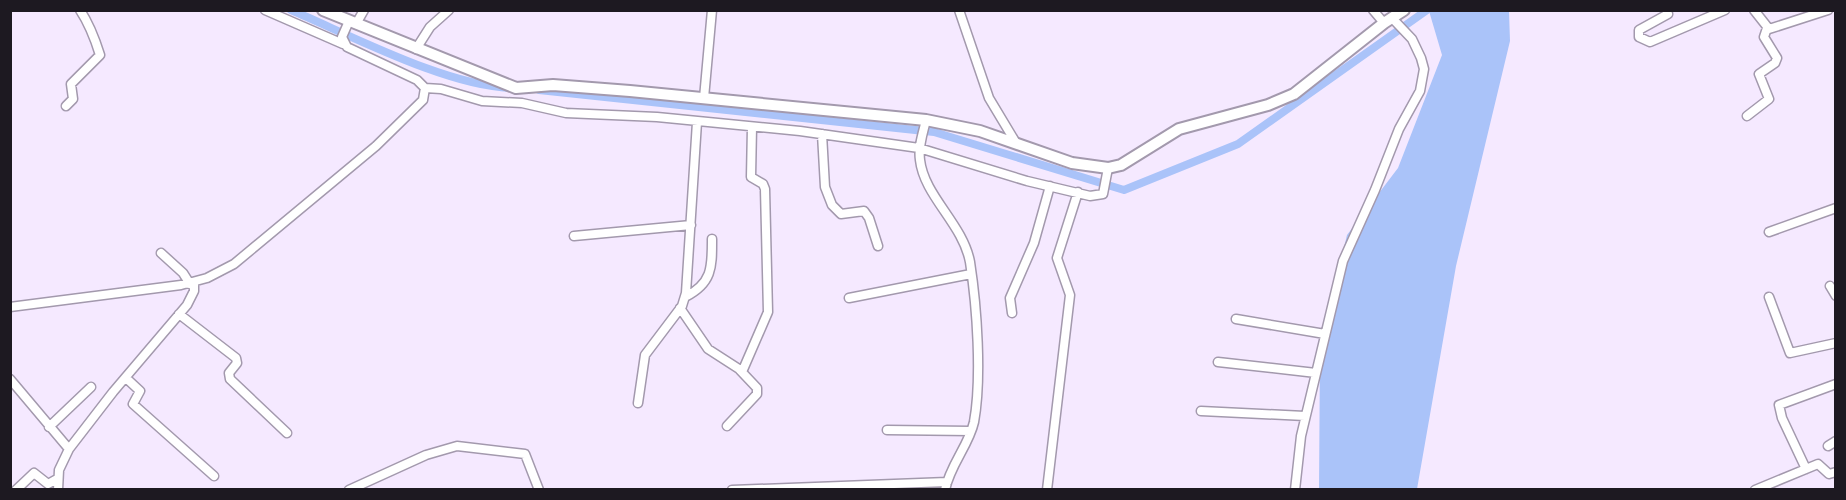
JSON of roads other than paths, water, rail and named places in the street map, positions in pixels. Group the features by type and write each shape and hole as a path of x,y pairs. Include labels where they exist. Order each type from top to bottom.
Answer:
{"street":[{"path":"66,106 73,99 71,84 100,55 93,41 93,30 80,10"},
{"path":"265,10 416,49 516,88 553,85 704,98 965,127 1017,142 1072,163 1108,168 1121,165 1179,129 1288,97 1394,17"},
{"path":"323,10 347,31 425,88 441,89 482,100 522,103 566,113 752,127 919,148 1050,186 1096,196 1105,191 1108,168"},
{"path":"347,31 364,10"},
{"path":"416,49 430,27 449,10"},
{"path":"704,98 712,10"},
{"path":"958,10 989,98 1017,142"},
{"path":"1295,489 1298,450 1305,416 1348,245 1375,190 1399,129 1420,91 1424,69 1412,39 1394,17 1373,10"},
{"path":"1668,14 1639,30 1639,37 1650,42 1725,10"},
{"path":"1754,10 1767,28"},
{"path":"1767,28 1828,10"},
{"path":"1747,116 1769,99 1759,74 1775,63 1777,58 1764,37 1767,28"},
{"path":"10,307 193,286 234,264 367,153 423,100 425,88"},
{"path":"638,403 645,355 686,297 697,122"},
{"path":"732,489 946,486 956,458 971,431 975,412 977,336 969,259 959,232 922,171 919,148 925,124"},
{"path":"742,372 763,329 769,300 765,189 763,184 751,177 752,127"},
{"path":"822,134 828,197 841,214 858,210 867,214 878,246"},
{"path":"1012,313 1010,298 1034,243 1050,186"},
{"path":"1047,489 1070,295 1057,258 1078,192"},
{"path":"1769,232 1836,208"},
{"path":"574,236 691,225"},
{"path":"686,297 699,289 711,272 712,239"},
{"path":"161,252 193,286"},
{"path":"849,298 971,274"},
{"path":"58,489 57,479 69,449 179,314 193,286"},
{"path":"1830,286 1836,296"},
{"path":"1770,297 1790,353 1836,343"},
{"path":"680,308 708,349 742,372 759,392 727,426"},
{"path":"179,314 236,358 237,363 229,377 287,433"},
{"path":"1236,319 1325,334"},
{"path":"1218,362 1316,372"},
{"path":"126,378 140,391 133,404 214,476"},
{"path":"10,379 69,449"},
{"path":"1806,469 1782,418 1779,405 1836,384"},
{"path":"49,427 91,387"},
{"path":"1201,411 1305,416"},
{"path":"887,430 971,431"},
{"path":"349,489 426,455 460,446 525,454 539,489"},
{"path":"1755,489 1820,464 1829,474 1836,472"},
{"path":"16,489 34,473 48,484 57,479"}],"water":[{"path":"1429,11 1509,11 1510,41 1456,266 1417,489 1319,490 1320,347 1347,235 1398,168 1442,55"}],"waterway":[{"path":"291,10 431,70 460,79 513,88"},
{"path":"539,90 934,132 1124,190 1238,144 1427,10"}]}
